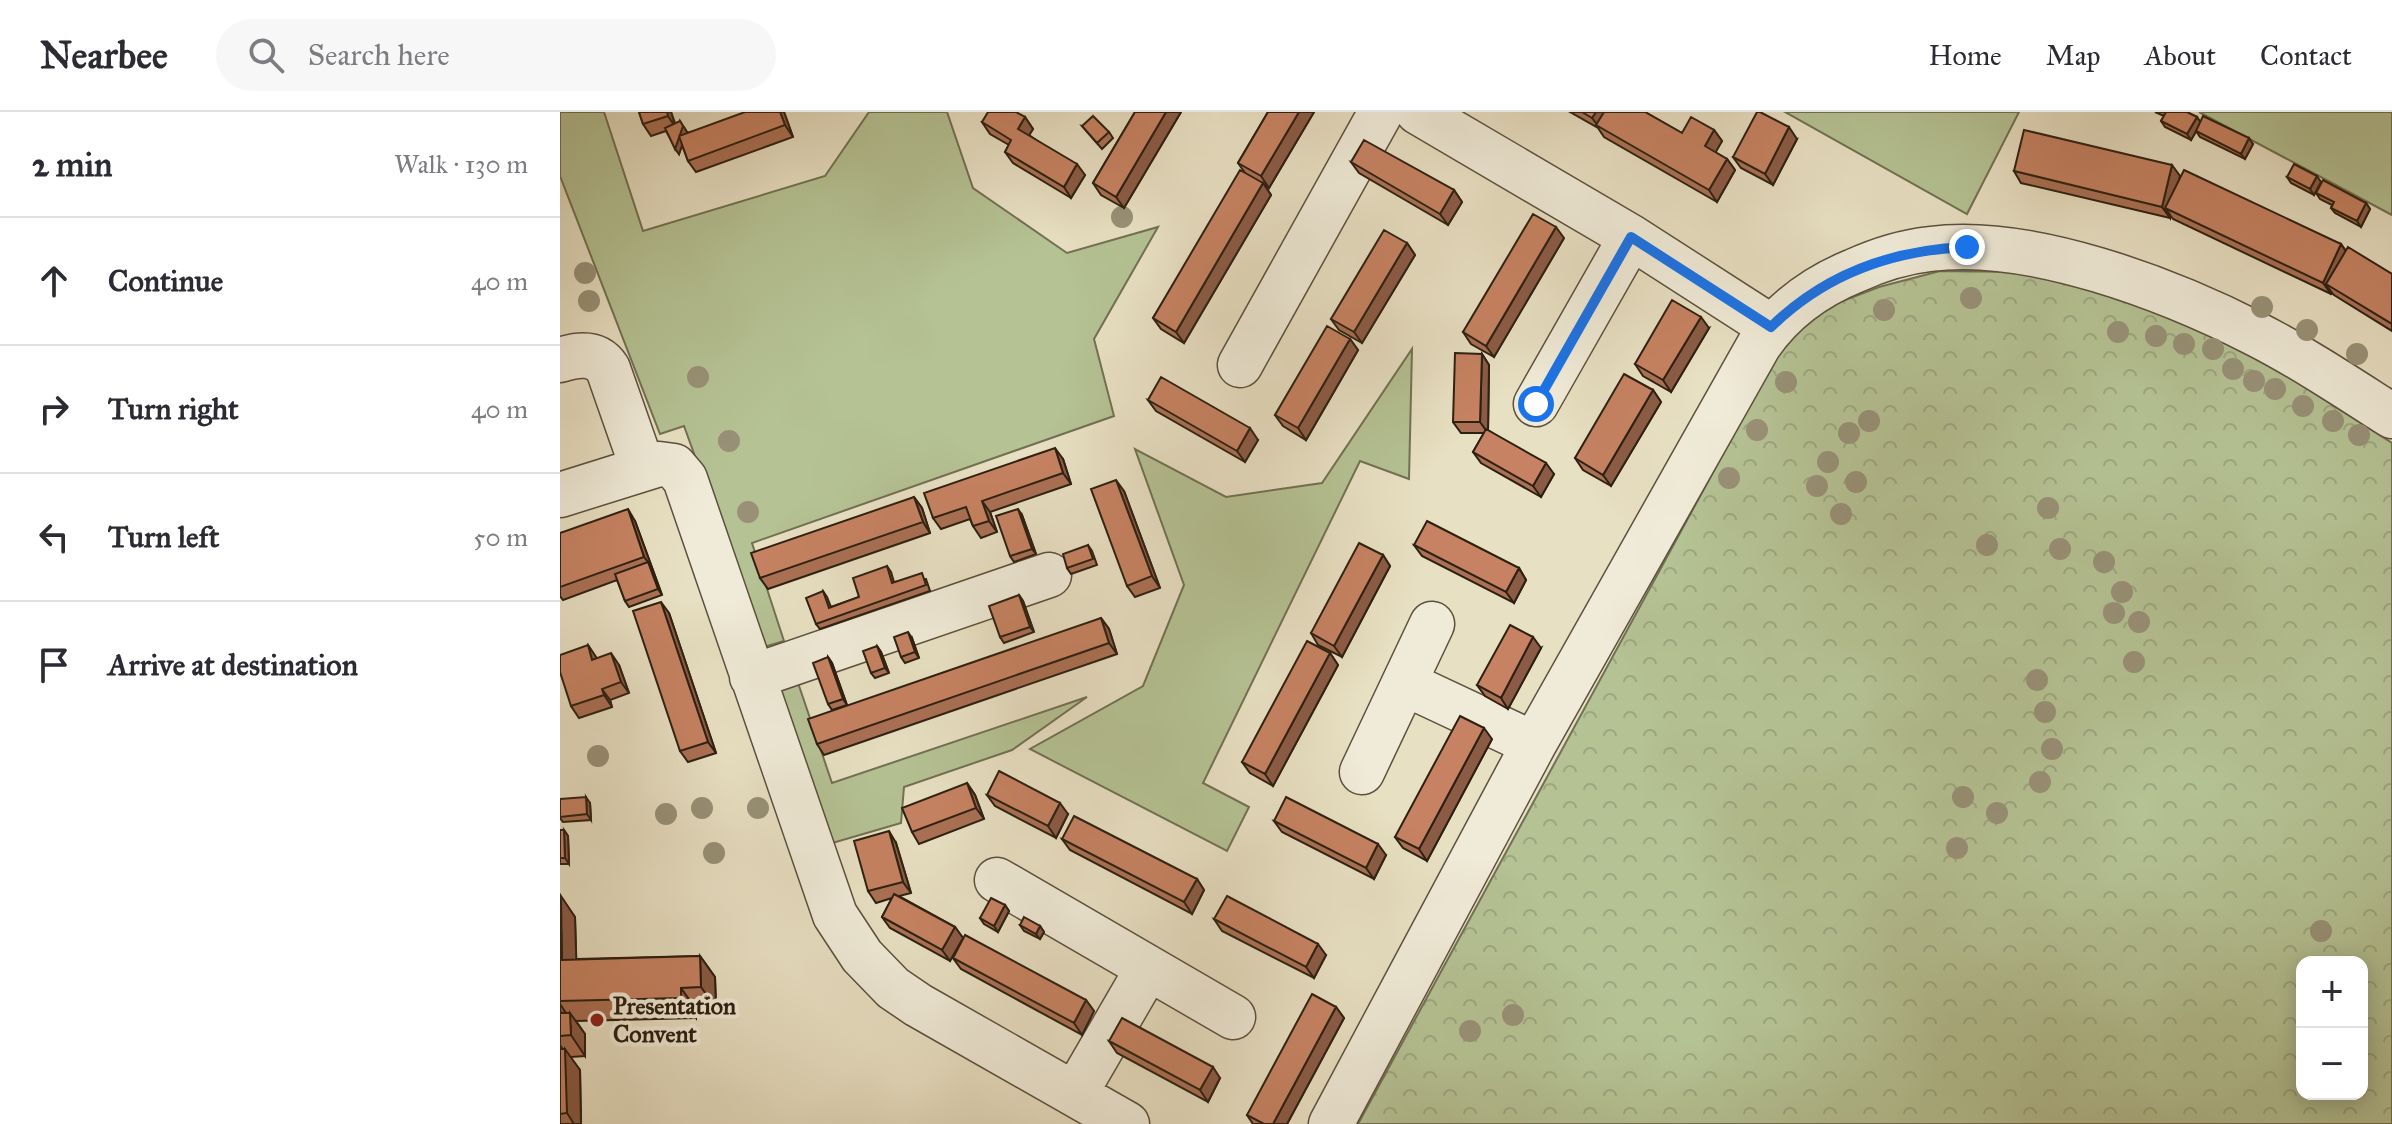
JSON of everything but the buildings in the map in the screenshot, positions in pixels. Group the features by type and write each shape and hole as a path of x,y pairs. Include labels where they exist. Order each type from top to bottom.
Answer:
{"street":[{"path":"1240,365 1381,112"},
{"path":"1418,112 1631,237 1771,327"},
{"path":"1536,404 1631,237"},
{"path":"1331,1124 1534,744 1771,327 1816,289 1874,262 1933,248 2009,250 2098,271 2218,315 2320,370 2392,416"},
{"path":"560,360 590,355 602,360 608,369 643,469"},
{"path":"560,495 659,464 674,466 685,479 835,915 862,956 876,973 918,1005 1127,1124"},
{"path":"752,677 1049,575"},
{"path":"1362,772 1432,624"},
{"path":"1404,683 1534,744"},
{"path":"997,880 1233,1017"},
{"path":"1075,1094 1148,968"}],"green space":[{"path":"560,112 604,112 643,231 825,176 869,112 947,112 973,188 1067,253 1158,227 1094,339 1114,416 752,543 784,641 764,647 684,426 660,434 560,176"},
{"path":"1785,112 2019,112 1967,214"},
{"path":"2199,112 2392,112 2392,215"},
{"path":"1940,271 2021,272 2100,289 2245,349 2392,443 2392,1124 1358,1124 1777,355 1811,313 1879,287"},
{"path":"1412,349 1409,479 1360,461 1203,783 1249,807 1227,851 1030,749 1143,686 1184,585 1135,449 1226,497 1322,483"},
{"path":"795,674 832,783 1087,697 1012,750 904,787 901,823 829,844 772,682"}],"place":[{"name":"Presentation Convent","path":"597,1020"}],"route":[{"path":"1536,404 1631,237 1771,327 1816,289 1874,262 1913,251 1967,247"}]}
